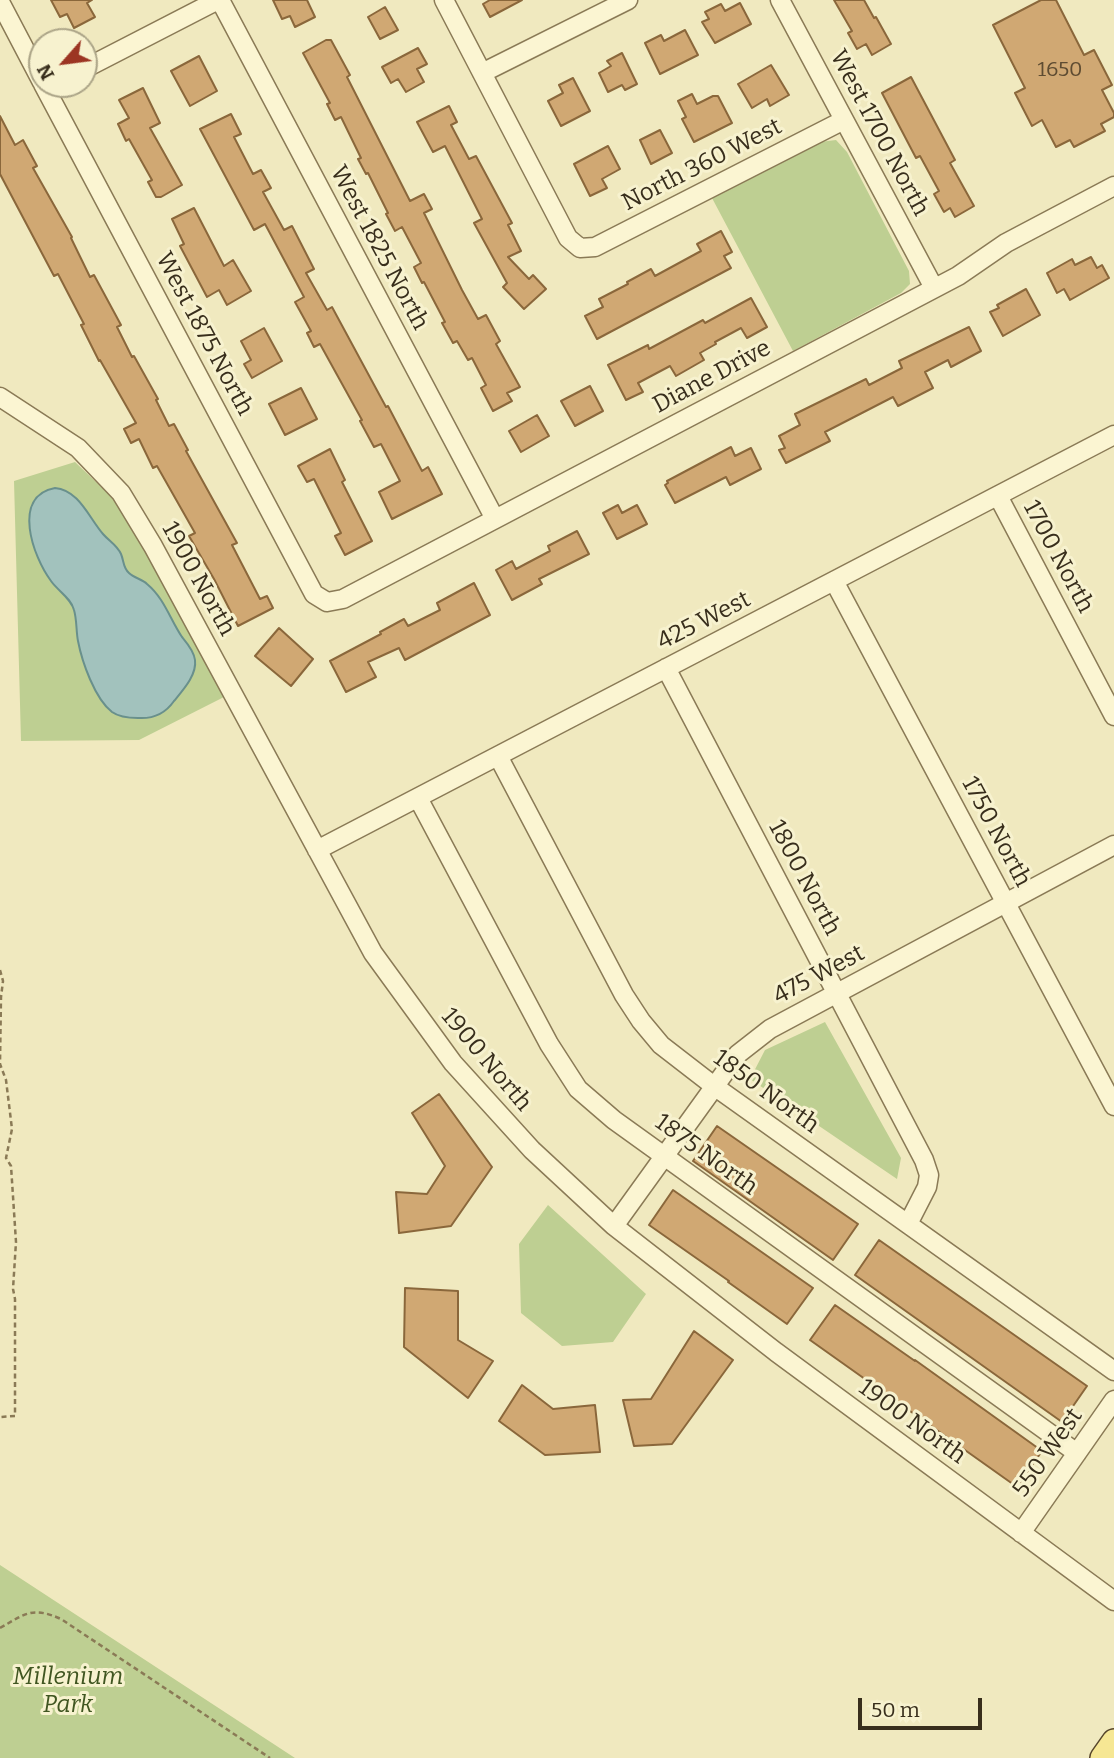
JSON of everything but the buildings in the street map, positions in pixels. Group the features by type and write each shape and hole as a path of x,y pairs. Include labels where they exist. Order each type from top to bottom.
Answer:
{"main road":[{"path":"1102,1758 1114,1741"}],"street":[{"path":"98,62 219,0"},
{"name":"West 1825 North","path":"219,0 495,519"},
{"path":"444,0 482,73 628,0"},
{"name":"West 1700 North","path":"780,0 934,288"},
{"name":"West 1875 North","path":"0,2 28,52"},
{"name":"North 360 West","path":"482,73 568,239 580,248 595,247 844,120"},
{"name":"West 1875 North","path":"53,98 314,594 327,602"},
{"name":"Diane Drive","path":"327,602 343,599 958,276 1006,243 1114,186"},
{"name":"1900 North","path":"0,397 78,447 121,493 153,546 373,953 440,1048 532,1150 614,1226 776,1352 1114,1601"},
{"name":"425 West","path":"317,850 1114,435"},
{"name":"1700 North","path":"998,496 1114,716"},
{"name":"1750 North","path":"834,581 1114,1106"},
{"name":"1800 North","path":"666,668 924,1160 929,1175 927,1187 908,1224"},
{"name":"1850 North","path":"498,756 624,995 640,1021 662,1045 714,1086 1114,1371"},
{"name":"1875 North","path":"418,798 549,1044 578,1089 614,1120 1077,1453"},
{"name":"475 West","path":"614,1226 738,1054 770,1029 1114,845"},
{"name":"550 West","path":"1021,1533 1114,1400"}],"path":[{"path":"0,970 3,981 0,1064 6,1080 12,1129 6,1158 11,1166 16,1242 13,1289 15,1416 0,1417"},
{"path":"0,1628 29,1612 47,1613 61,1619 270,1758"}],"green space":[{"path":"836,140 847,152 909,271 910,284 901,293 793,351 712,198 820,142"},
{"path":"75,462 116,501 148,552 224,697 139,740 21,741 14,481"},
{"path":"825,1022 901,1158 897,1179 750,1079 765,1050"},
{"path":"548,1205 646,1294 613,1342 562,1346 521,1313 519,1244"},
{"name":"Millenium Park","path":"0,1565 295,1758 0,1758"}],"water":[{"path":"55,488 71,494 83,506 119,551 127,571 145,582 162,602 193,653 195,666 189,682 170,706 158,715 135,718 115,714 100,698 90,680 80,650 72,606 44,570 30,528 33,503 41,493"}]}
